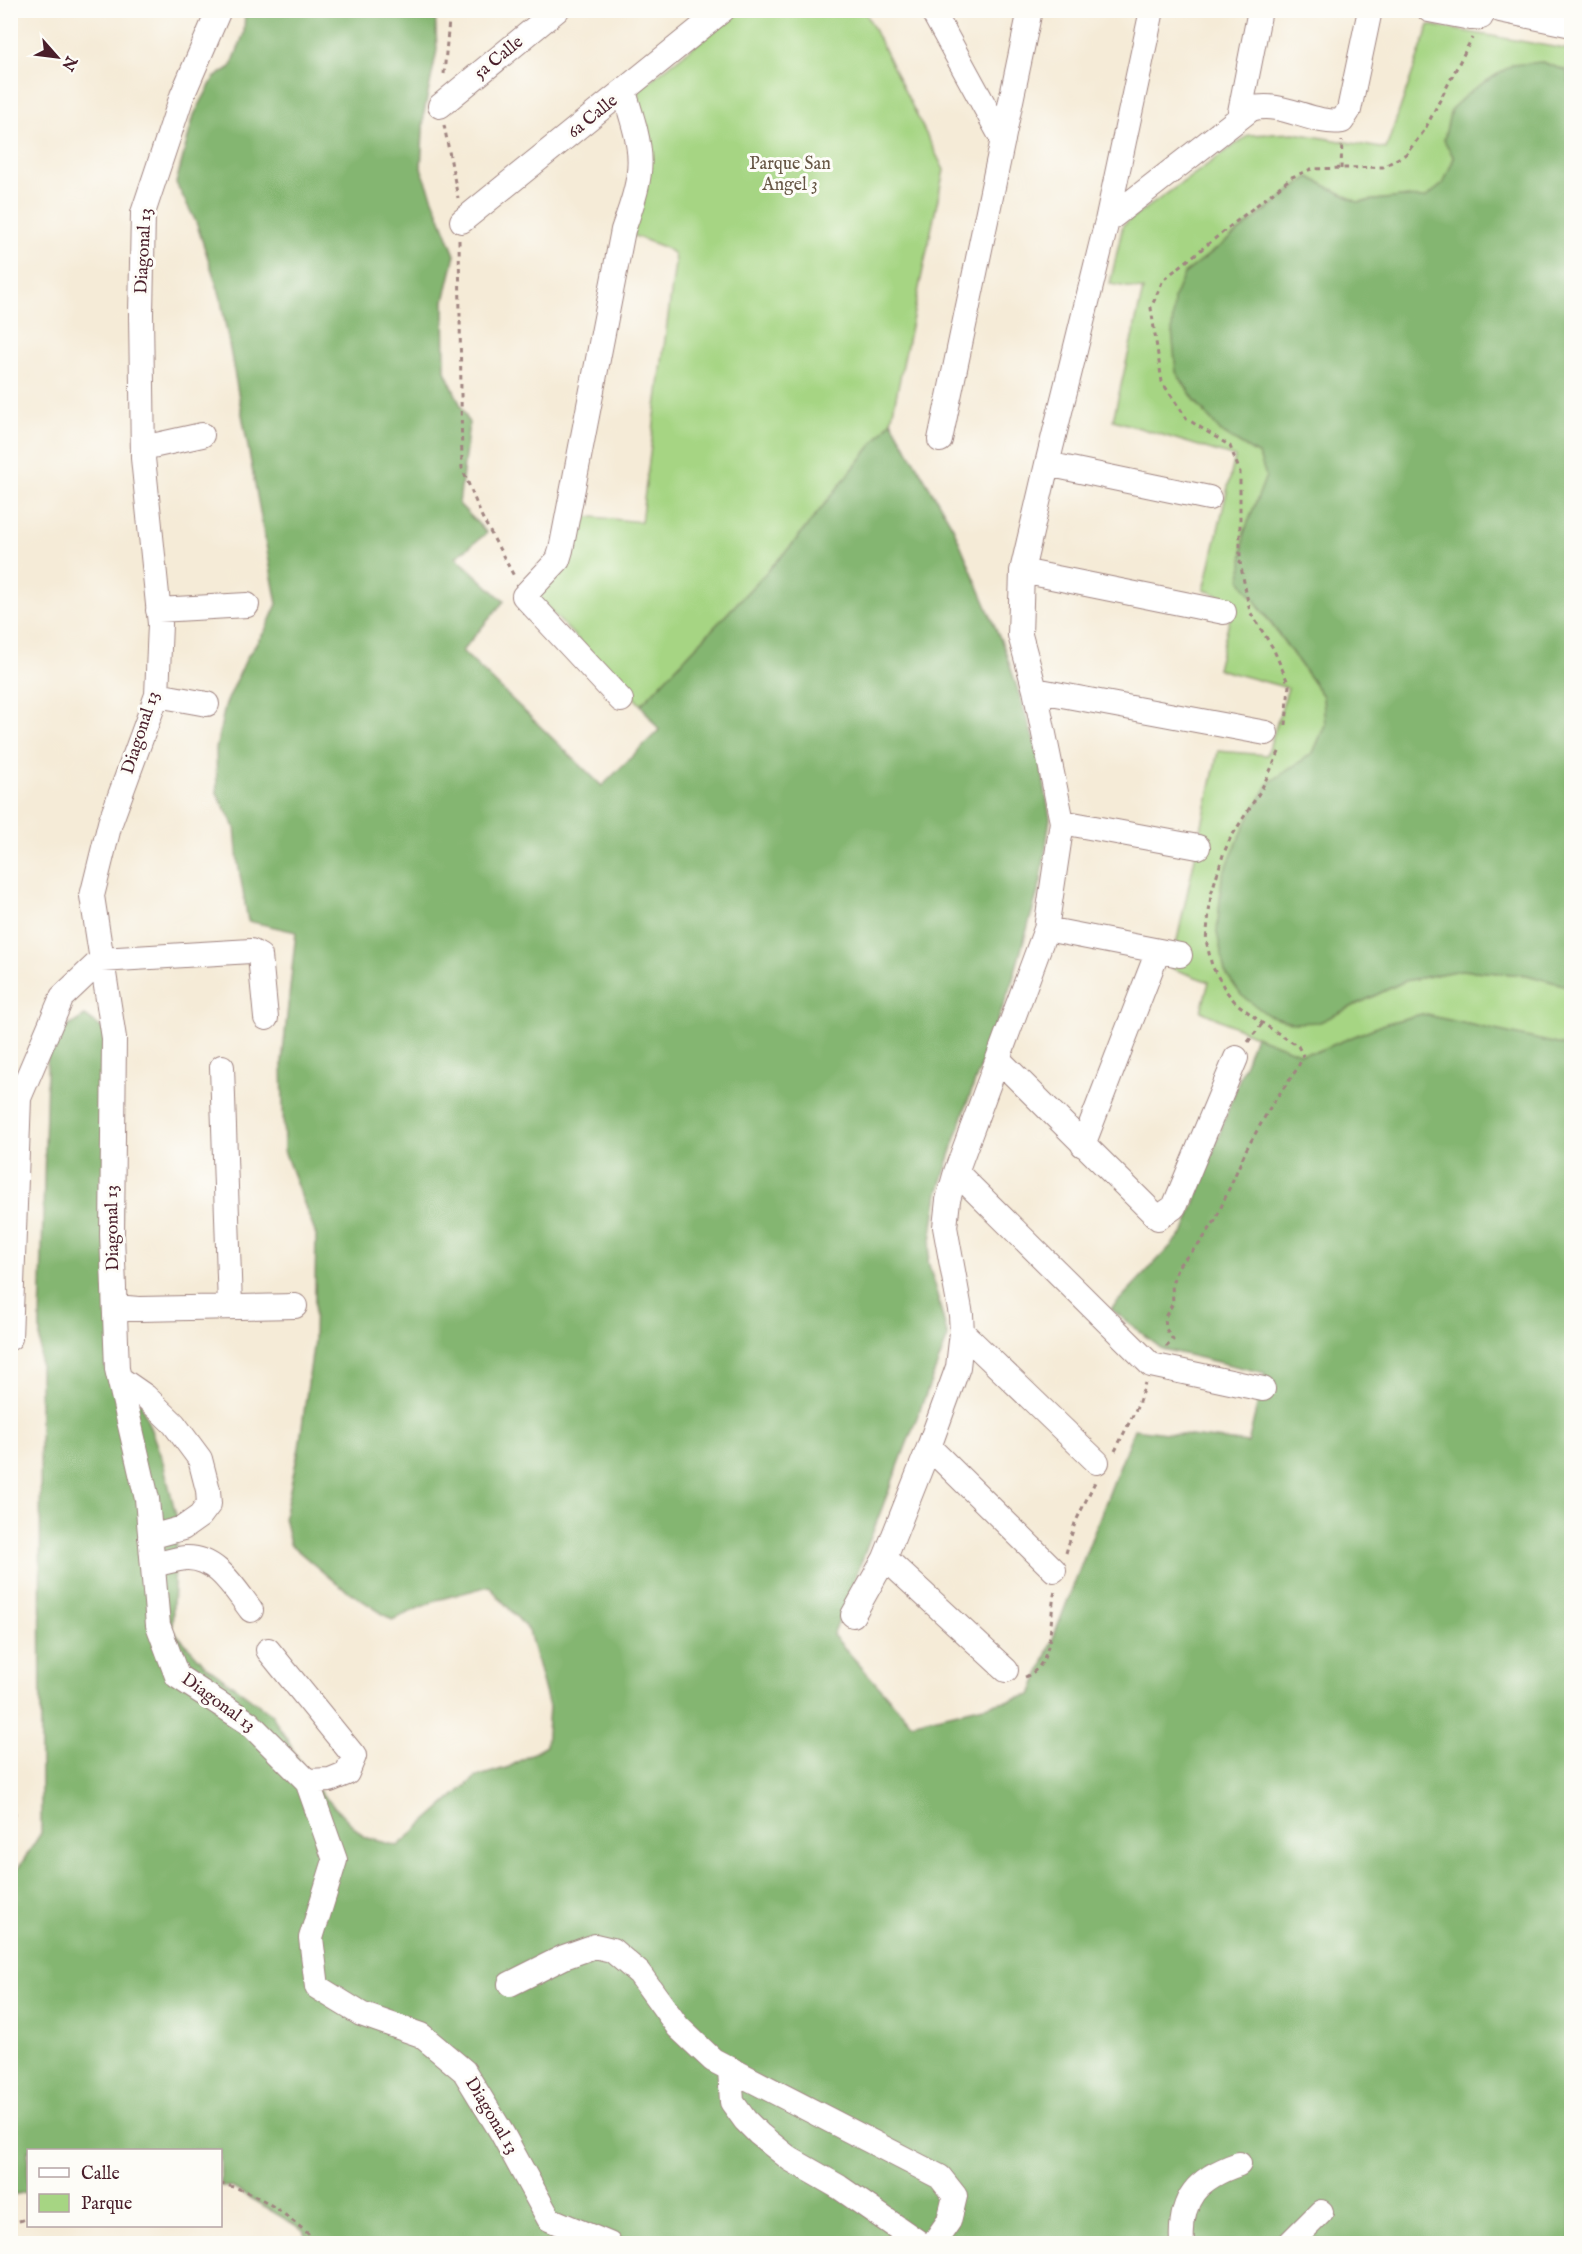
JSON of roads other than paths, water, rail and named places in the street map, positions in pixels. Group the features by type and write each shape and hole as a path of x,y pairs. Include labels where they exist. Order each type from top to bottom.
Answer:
{"street":[{"name":"Diagonal 13","path":"219,10 182,96 143,213 141,314 143,448 160,624 157,695 110,823 92,896 114,1038 112,1234 117,1369 147,1499 158,1625 177,1676 249,1723 307,1781 334,1860 311,1938 316,1987 361,2014 421,2035 464,2071 502,2133 549,2219 609,2244"},
{"name":"5a Calle","path":"440,106 557,10"},
{"name":"6a Calle","path":"462,221 723,10"},
{"path":"932,10 1003,140"},
{"path":"940,440 1030,10"},
{"path":"853,1615 885,1558 956,1375 962,1332 959,1299 946,1241 948,1200 956,1172 1046,928 1062,822 1035,690 1020,635 1022,571 1107,221 1152,10"},
{"path":"1239,117 1260,10"},
{"path":"1107,221 1251,109 1262,106 1274,107 1329,123 1342,121 1349,110 1370,10"},
{"path":"1429,10 1471,18 1488,13 1567,24"},
{"path":"621,700 524,596 558,560 561,550 623,230 639,186 641,156 637,132 624,92"},
{"path":"143,448 202,435"},
{"path":"1047,464 1209,498"},
{"path":"1022,571 1224,612"},
{"path":"158,610 247,605"},
{"path":"1035,690 1279,733"},
{"path":"157,695 207,704"},
{"path":"1062,822 1198,847"},
{"path":"1046,928 1168,953 1083,1145"},
{"path":"10,1338 19,1098 62,997 101,960 251,951 260,956 266,1018"},
{"path":"999,1060 1158,1218 1174,1207 1236,1058"},
{"path":"222,1067 230,1307"},
{"path":"956,1172 1151,1365 1263,1389"},
{"path":"115,1307 139,1309 295,1306"},
{"path":"962,1332 1103,1466"},
{"path":"119,1378 146,1396 174,1424 200,1460 208,1490 209,1504 200,1516 183,1528 150,1537"},
{"path":"929,1447 1059,1569"},
{"path":"153,1565 187,1558 207,1561 224,1575 251,1610"},
{"path":"885,1558 1006,1670"},
{"path":"268,1650 354,1756 347,1773 330,1780 307,1781"},
{"path":"510,1984 564,1957 595,1946 612,1950 639,1973 678,2027 713,2060 940,2177 955,2196 949,2221 933,2244"},
{"path":"730,2069 732,2102 745,2121 759,2134 790,2159 840,2187 921,2244"},
{"path":"1182,2244 1181,2221 1197,2187 1206,2178 1239,2164"},
{"path":"1289,2244 1321,2212"}],"park label":[{"name":"Parque San Angel 3","path":"790,174"}]}
